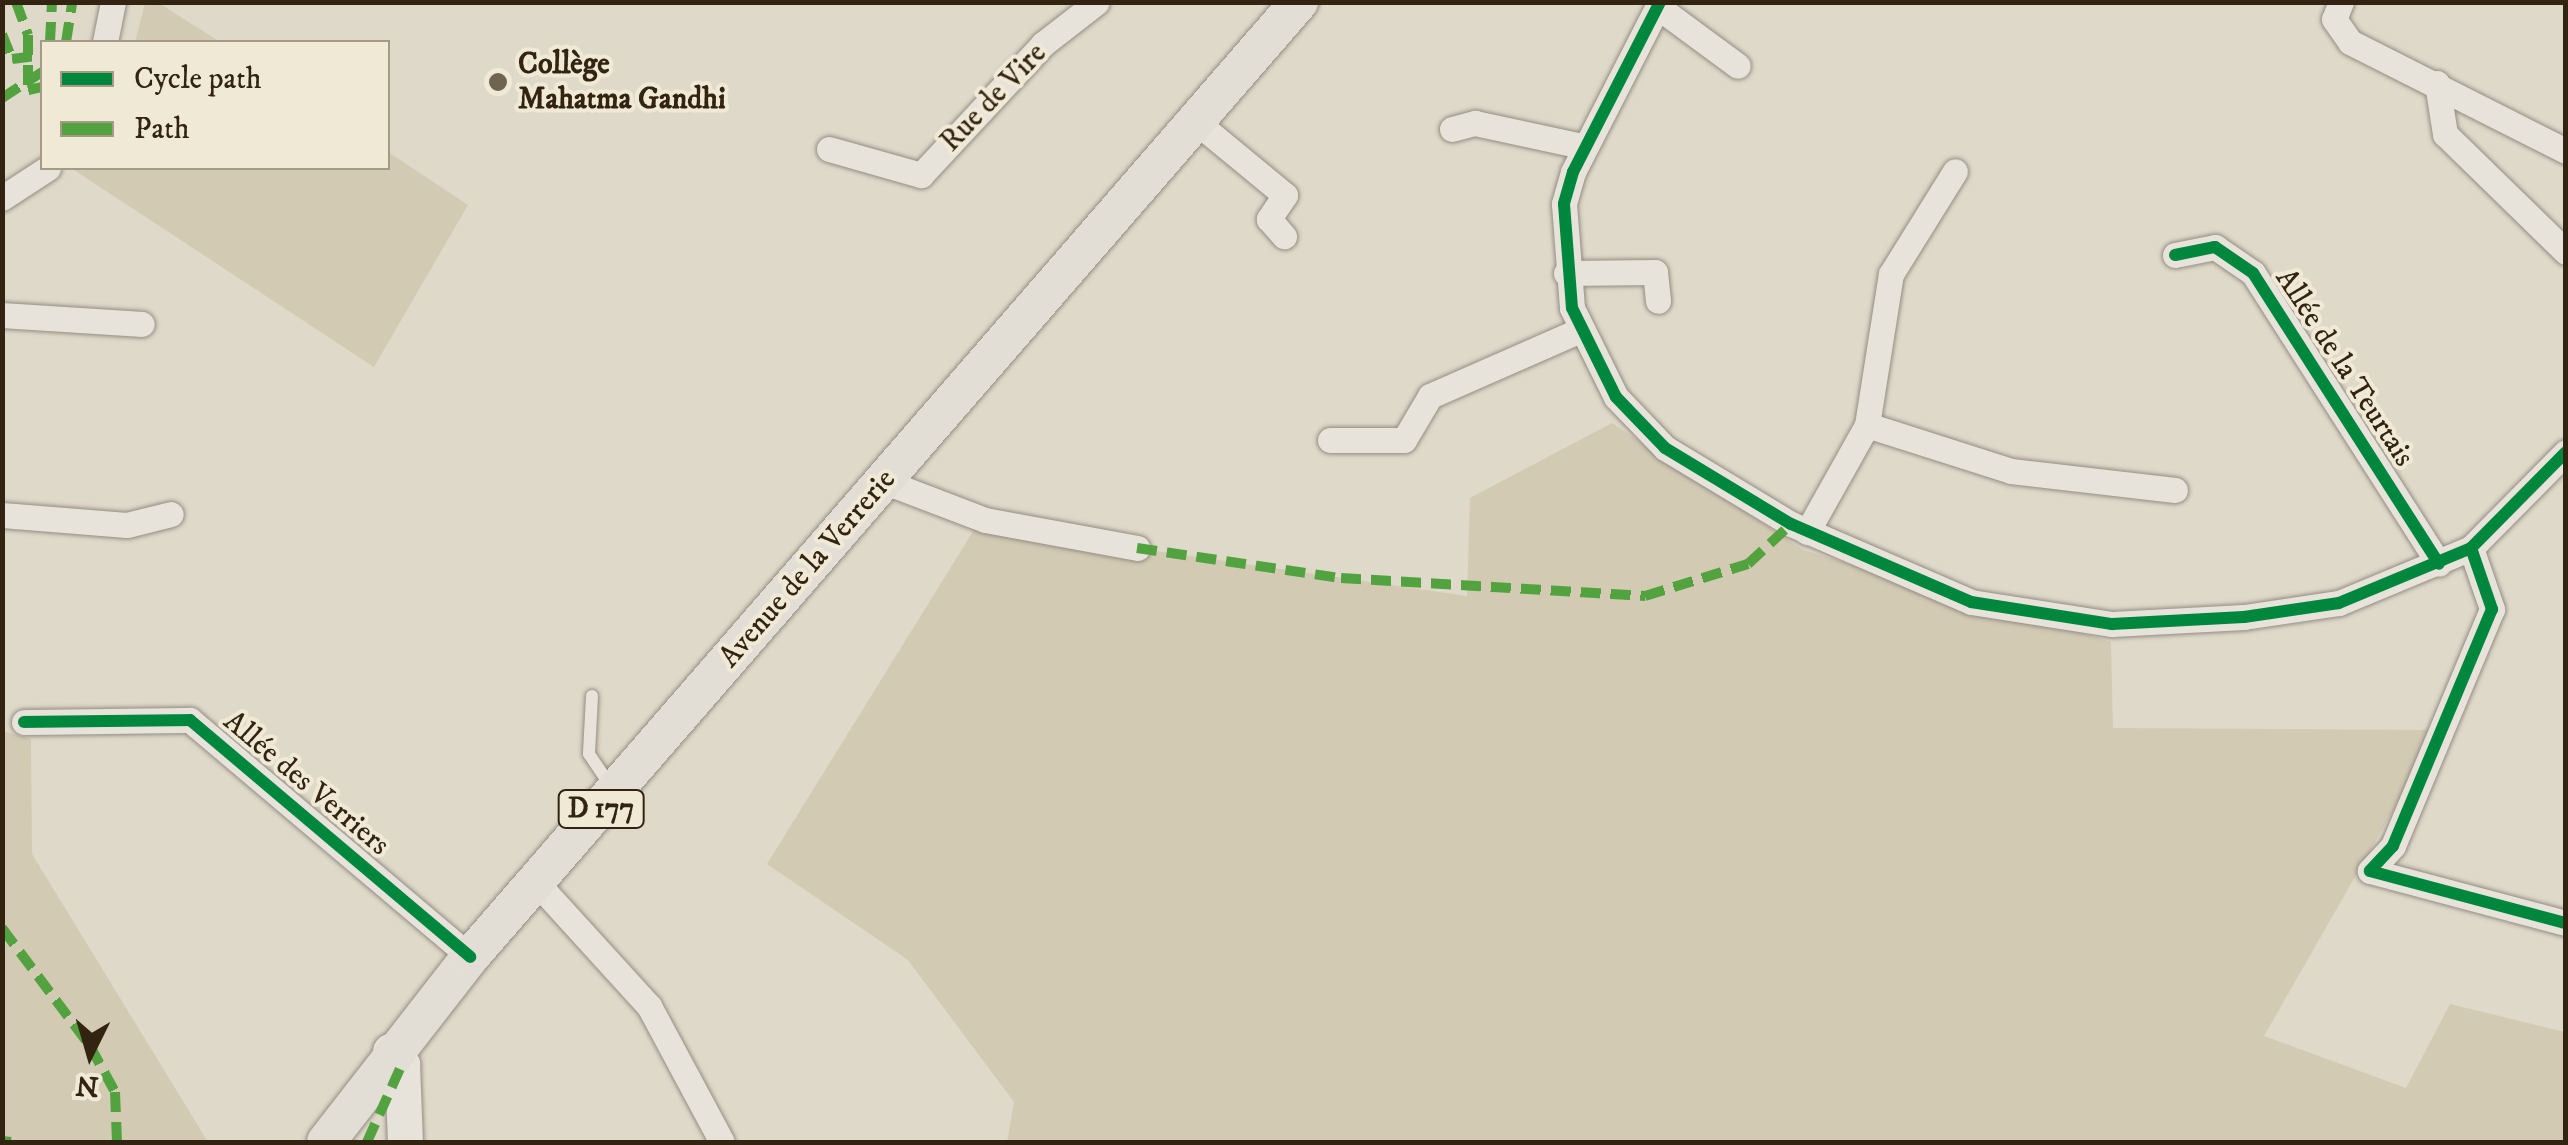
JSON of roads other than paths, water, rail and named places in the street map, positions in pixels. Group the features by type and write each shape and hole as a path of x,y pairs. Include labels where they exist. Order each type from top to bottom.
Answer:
{"main road":[{"name":"Avenue de la Verrerie","path":"326,1142 390,1051 470,957 1299,2"}],"street":[{"path":"105,40 113,2"},
{"name":"Rue de Vire","path":"829,149 921,175 1043,44 1097,2"},
{"path":"2340,2 2337,32 2566,151"},
{"path":"1738,66 1659,5 1581,146 1564,204 1566,273 1580,330 1616,397 1664,448 1807,532 1971,602 2112,624 2338,603 2471,548 2566,452"},
{"path":"2437,83 2444,134 2566,252"},
{"path":"1194,120 1285,195 1269,219 1284,236"},
{"path":"1452,129 1475,122 1581,146"},
{"path":"2,198 45,170"},
{"path":"1807,532 1867,426 1890,274 1955,171"},
{"name":"Allée de la Teurtais","path":"2175,255 2215,247 2253,273 2439,564"},
{"path":"1566,273 1655,272 1658,301"},
{"path":"2,315 142,324"},
{"path":"1330,440 1404,440 1430,396 1580,330"},
{"path":"1867,426 2012,471 2175,490"},
{"path":"883,482 985,520 1136,548"},
{"path":"2,515 128,526 171,514"},
{"path":"2471,548 2492,609 2393,846 2370,871 2566,923"},
{"name":"Allée des Verriers","path":"24,722 190,720 470,957"},
{"path":"536,882 648,1006 722,1142"},
{"path":"390,1051 402,1064 405,1142"}],"lane":[{"path":"592,696 588,754 616,792"}],"place":[{"name":"Collège Mahatma Gandhi","path":"498,82"}]}
